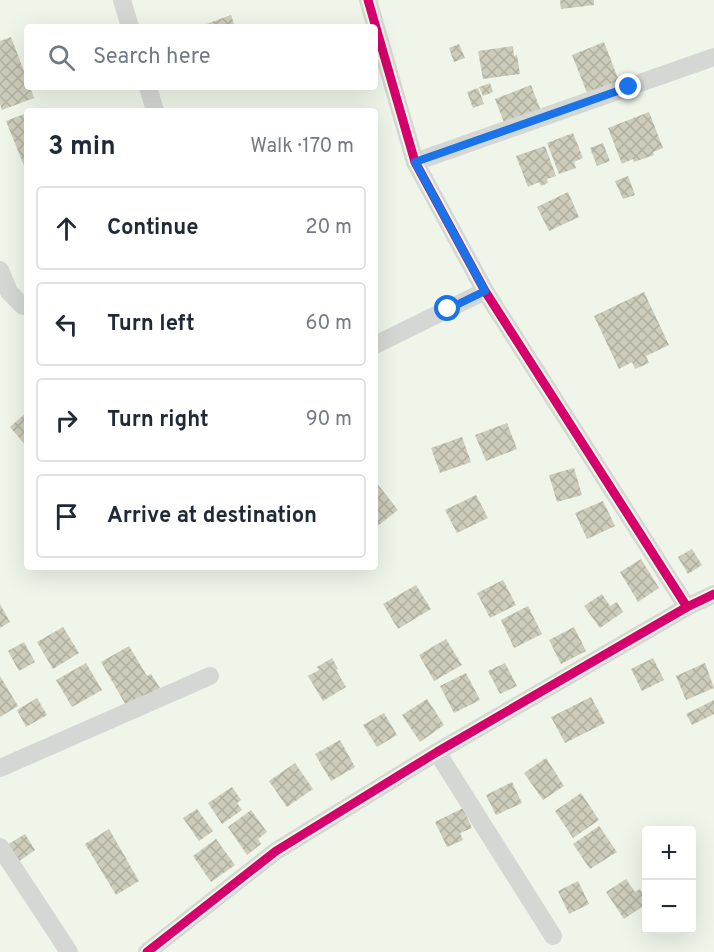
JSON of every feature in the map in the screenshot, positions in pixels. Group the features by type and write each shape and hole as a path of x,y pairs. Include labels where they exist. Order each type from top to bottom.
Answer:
{"street":[{"path":"122,0 129,24"},
{"path":"368,0 375,24"},
{"path":"378,34 415,162 485,291 687,606"},
{"path":"415,162 714,57"},
{"path":"149,90 155,108"},
{"path":"0,270 9,292 24,306"},
{"path":"378,344 485,291"},
{"path":"147,952 276,850 437,752 687,606 714,594"},
{"path":"0,768 210,676"},
{"path":"437,752 553,936"},
{"path":"0,847 69,952"}],"building":[{"path":"560,0 594,0 594,5 561,9"},
{"path":"231,15 234,24 206,24"},
{"path":"11,37 24,71 24,90 31,90 34,98 2,110 0,104 0,41"},
{"path":"604,42 619,81 587,93 572,55"},
{"path":"459,44 465,58 454,62 449,48"},
{"path":"513,46 520,74 483,79 478,51"},
{"path":"490,83 493,92 483,96 479,87"},
{"path":"531,85 541,111 505,125 495,99"},
{"path":"478,88 484,104 473,108 467,92"},
{"path":"649,112 663,148 653,152 654,155 634,162 633,159 622,164 608,128"},
{"path":"24,114 24,166 6,121"},
{"path":"573,133 583,158 574,162 576,168 559,174 547,143"},
{"path":"603,143 610,161 597,166 590,148"},
{"path":"545,146 556,176 547,179 548,183 541,186 539,182 528,187 516,156"},
{"path":"628,176 635,195 623,199 615,181"},
{"path":"568,192 579,217 549,231 537,207"},
{"path":"644,292 669,345 646,356 649,363 635,369 632,362 619,369 594,316"},
{"path":"24,415 24,443 10,427"},
{"path":"507,423 517,449 486,461 475,435"},
{"path":"462,437 471,462 440,473 431,448"},
{"path":"574,468 582,495 557,502 549,475"},
{"path":"378,485 398,510 378,526"},
{"path":"476,495 488,518 457,533 445,510"},
{"path":"603,501 615,526 587,539 575,513"},
{"path":"692,549 702,565 688,574 678,557"},
{"path":"641,559 659,588 638,602 620,572"},
{"path":"503,580 516,605 490,618 477,593"},
{"path":"416,585 431,609 398,629 383,604"},
{"path":"602,594 610,606 617,602 623,612 600,628 584,606"},
{"path":"0,604 10,622 0,628"},
{"path":"528,606 542,634 514,648 501,620"},
{"path":"63,627 79,653 53,669 37,642"},
{"path":"574,627 586,651 561,664 549,640"},
{"path":"446,639 462,665 434,681 419,655"},
{"path":"24,642 35,662 19,671 8,651"},
{"path":"129,646 147,676 151,674 160,688 127,707 101,662"},
{"path":"332,658 346,687 323,701 308,676"},
{"path":"653,658 664,680 642,691 631,669"},
{"path":"86,663 102,690 72,707 56,680"},
{"path":"505,663 517,686 500,694 488,671"},
{"path":"705,663 714,688 686,700 676,676"},
{"path":"466,673 480,700 454,713 440,686"},
{"path":"0,676 18,706 0,717"},
{"path":"591,697 605,723 565,743 551,717"},
{"path":"37,698 47,715 26,727 17,710"},
{"path":"427,699 444,725 420,742 402,715"},
{"path":"714,700 714,714 692,725 686,714"},
{"path":"384,713 397,735 377,747 363,725"},
{"path":"340,740 355,767 331,781 315,754"},
{"path":"546,758 564,786 543,800 524,773"},
{"path":"295,763 313,789 287,807 269,781"},
{"path":"512,782 522,803 496,815 486,795"},
{"path":"232,787 241,800 237,803 242,810 222,824 208,803"},
{"path":"581,793 599,820 573,838 555,811"},
{"path":"463,808 472,828 460,833 463,840 447,847 435,822"},
{"path":"197,809 213,831 199,841 183,818"},
{"path":"251,810 267,832 258,839 261,844 247,855 228,827"},
{"path":"599,826 617,852 590,869 573,844"},
{"path":"109,829 139,881 116,895 85,844"},
{"path":"25,834 35,850 18,862 7,845"},
{"path":"216,839 235,865 211,882 193,856"},
{"path":"626,879 635,892 640,889 642,892 642,907 624,919 606,892"},
{"path":"578,881 589,904 569,914 558,891"}],"cycle path":[{"path":"368,0 375,24"},
{"path":"378,34 415,162 485,291 687,607"},
{"path":"147,952 276,851 437,752 687,607 714,594"}],"route":[{"path":"448,309 485,291 415,162 629,87"}]}
